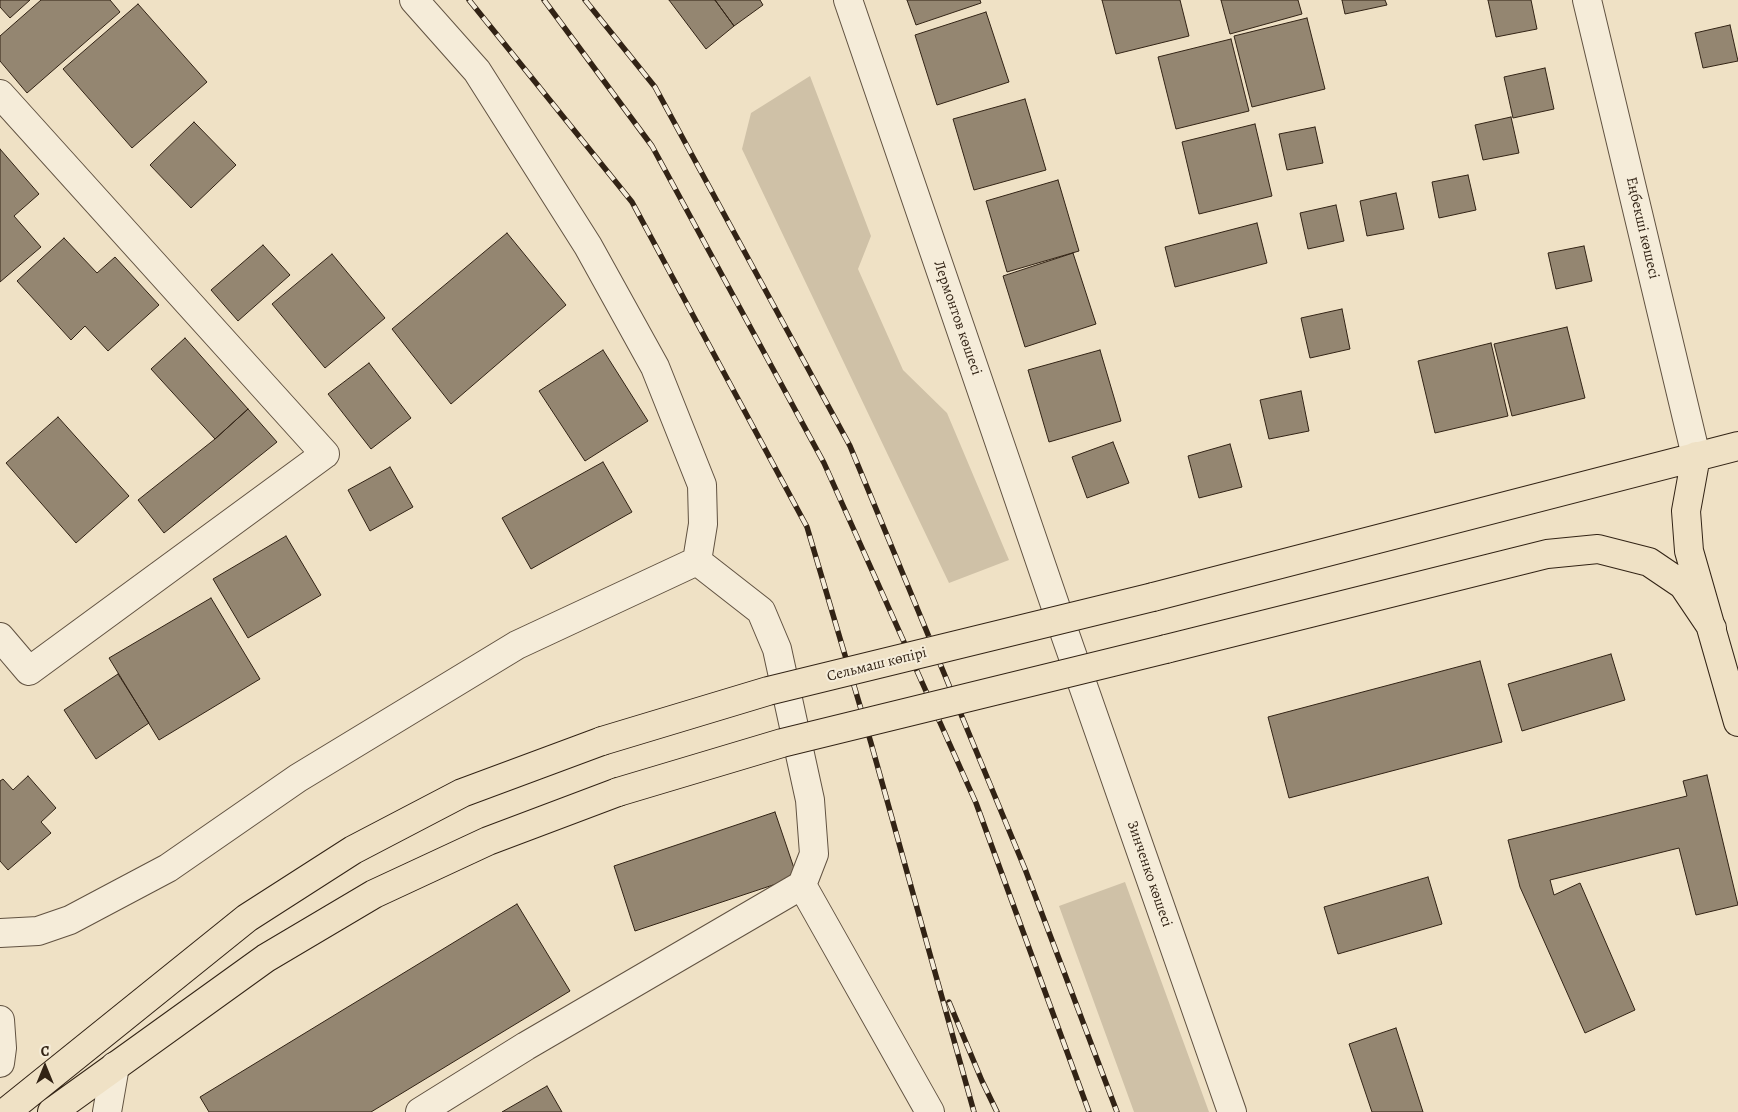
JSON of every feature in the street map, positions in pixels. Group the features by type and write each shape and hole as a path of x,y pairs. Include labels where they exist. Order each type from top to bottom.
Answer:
{"main road":[{"name":"Сельмаш көпірі","path":"6,1112 247,918 353,850 462,793 602,741 768,691 1153,597 1738,446"},
{"path":"1696,456 1686,511 1689,551 1738,722"},
{"path":"54,1111 266,958 374,894 488,841 618,792 782,743 1166,650 1547,554 1598,548 1648,562 1683,585 1712,628"}],"street":[{"path":"414,0 477,71 588,246 655,367 702,485 703,524 697,561"},
{"name":"Лермонтов көшесі","path":"848,0 1066,637"},
{"name":"Еңбекші көшесі","path":"1587,0 1696,456"},
{"path":"0,94 324,454 29,671 0,637"},
{"path":"420,1112 526,1046 802,884 814,854 810,800 778,650 761,611 697,561"},
{"path":"0,934 38,931 70,920 168,868 298,778 516,645 697,561"},
{"name":"Зинченко көшесі","path":"1066,637 1232,1112"},
{"path":"802,884 930,1112"},
{"path":"0,1020 2,1048 0,1063"},
{"path":"107,1112 115,1066"}],"shaded area":[{"path":"810,76 871,236 858,269 903,370 947,413 1009,560 949,583 742,149 751,113"},
{"path":"1125,882 1209,1112 1134,1112 1059,906"}],"building":[{"path":"0,0 30,0 10,18 0,7"},
{"path":"41,0 110,0 120,12 27,93 0,61 0,36"},
{"path":"669,0 715,0 734,26 706,49"},
{"path":"715,0 760,0 763,5 734,26"},
{"path":"907,0 980,0 981,3 916,25"},
{"path":"1102,0 1180,0 1189,36 1116,54"},
{"path":"1221,0 1298,0 1302,14 1230,34"},
{"path":"1342,0 1385,0 1387,5 1345,14"},
{"path":"1488,0 1531,0 1537,29 1496,37"},
{"path":"138,4 207,82 132,148 63,69"},
{"path":"986,12 1009,82 937,105 915,35"},
{"path":"1307,18 1325,89 1252,107 1234,36"},
{"path":"1730,25 1738,61 1703,68 1695,33"},
{"path":"1231,39 1249,111 1176,129 1158,57"},
{"path":"1545,68 1554,109 1513,118 1504,77"},
{"path":"1025,99 1046,170 974,190 953,119"},
{"path":"1511,117 1519,153 1483,160 1475,125"},
{"path":"194,122 236,165 191,208 150,165"},
{"path":"1255,124 1272,196 1199,214 1182,142"},
{"path":"1315,127 1323,163 1287,170 1279,134"},
{"path":"0,149 39,194 14,216 41,247 0,282"},
{"path":"1468,175 1476,210 1439,218 1432,182"},
{"path":"1058,180 1079,251 1007,272 986,201"},
{"path":"1396,193 1404,229 1367,236 1360,201"},
{"path":"1336,205 1344,241 1308,249 1300,213"},
{"path":"1257,223 1267,263 1175,287 1165,247"},
{"path":"507,233 566,305 451,404 392,329"},
{"path":"64,238 97,273 115,257 159,305 108,351 85,326 71,340 17,281"},
{"path":"263,245 290,275 238,321 211,290"},
{"path":"1584,246 1592,281 1556,289 1548,253"},
{"path":"1073,253 1096,324 1025,347 1003,276"},
{"path":"332,254 385,318 325,368 272,304"},
{"path":"1342,309 1350,349 1310,358 1301,318"},
{"path":"1567,327 1585,398 1512,416 1494,344"},
{"path":"185,338 248,409 215,439 151,369"},
{"path":"1491,343 1508,416 1435,433 1418,361"},
{"path":"603,350 648,421 585,461 539,391"},
{"path":"1100,350 1121,421 1049,442 1028,370"},
{"path":"369,363 411,418 371,449 328,394"},
{"path":"1301,391 1309,431 1269,439 1260,400"},
{"path":"248,409 277,442 164,533 138,500 215,439"},
{"path":"58,417 129,496 76,543 6,463"},
{"path":"1113,442 1129,483 1087,498 1072,457"},
{"path":"1230,444 1242,487 1199,498 1188,456"},
{"path":"603,462 632,512 531,569 502,518"},
{"path":"390,467 413,507 370,531 348,490"},
{"path":"286,536 321,595 248,638 213,579"},
{"path":"211,598 260,679 159,740 109,658"},
{"path":"1611,654 1625,700 1522,731 1508,684"},
{"path":"1480,661 1502,742 1289,798 1268,717"},
{"path":"118,674 149,723 96,759 64,710"},
{"path":"1707,775 1738,905 1696,915 1679,848 1550,880 1554,895 1580,883 1635,1010 1585,1033 1520,887 1508,840 1687,796 1683,781"},
{"path":"28,776 56,808 41,822 51,833 8,870 0,861 0,781 3,779 13,790"},
{"path":"775,812 797,877 635,931 614,866"},
{"path":"1428,877 1442,924 1338,954 1324,907"},
{"path":"517,904 570,991 371,1112 209,1112 200,1097"},
{"path":"1396,1028 1423,1112 1372,1112 1349,1044"},
{"path":"547,1086 562,1112 502,1112"}],"railway":[{"path":"469,0 632,202 807,527 871,743 974,1112"},
{"path":"544,0 652,146 824,463 976,803 1089,1112"},
{"path":"585,0 655,87 850,446 1025,869 1117,1112"},
{"path":"949,1002 997,1112"}]}
